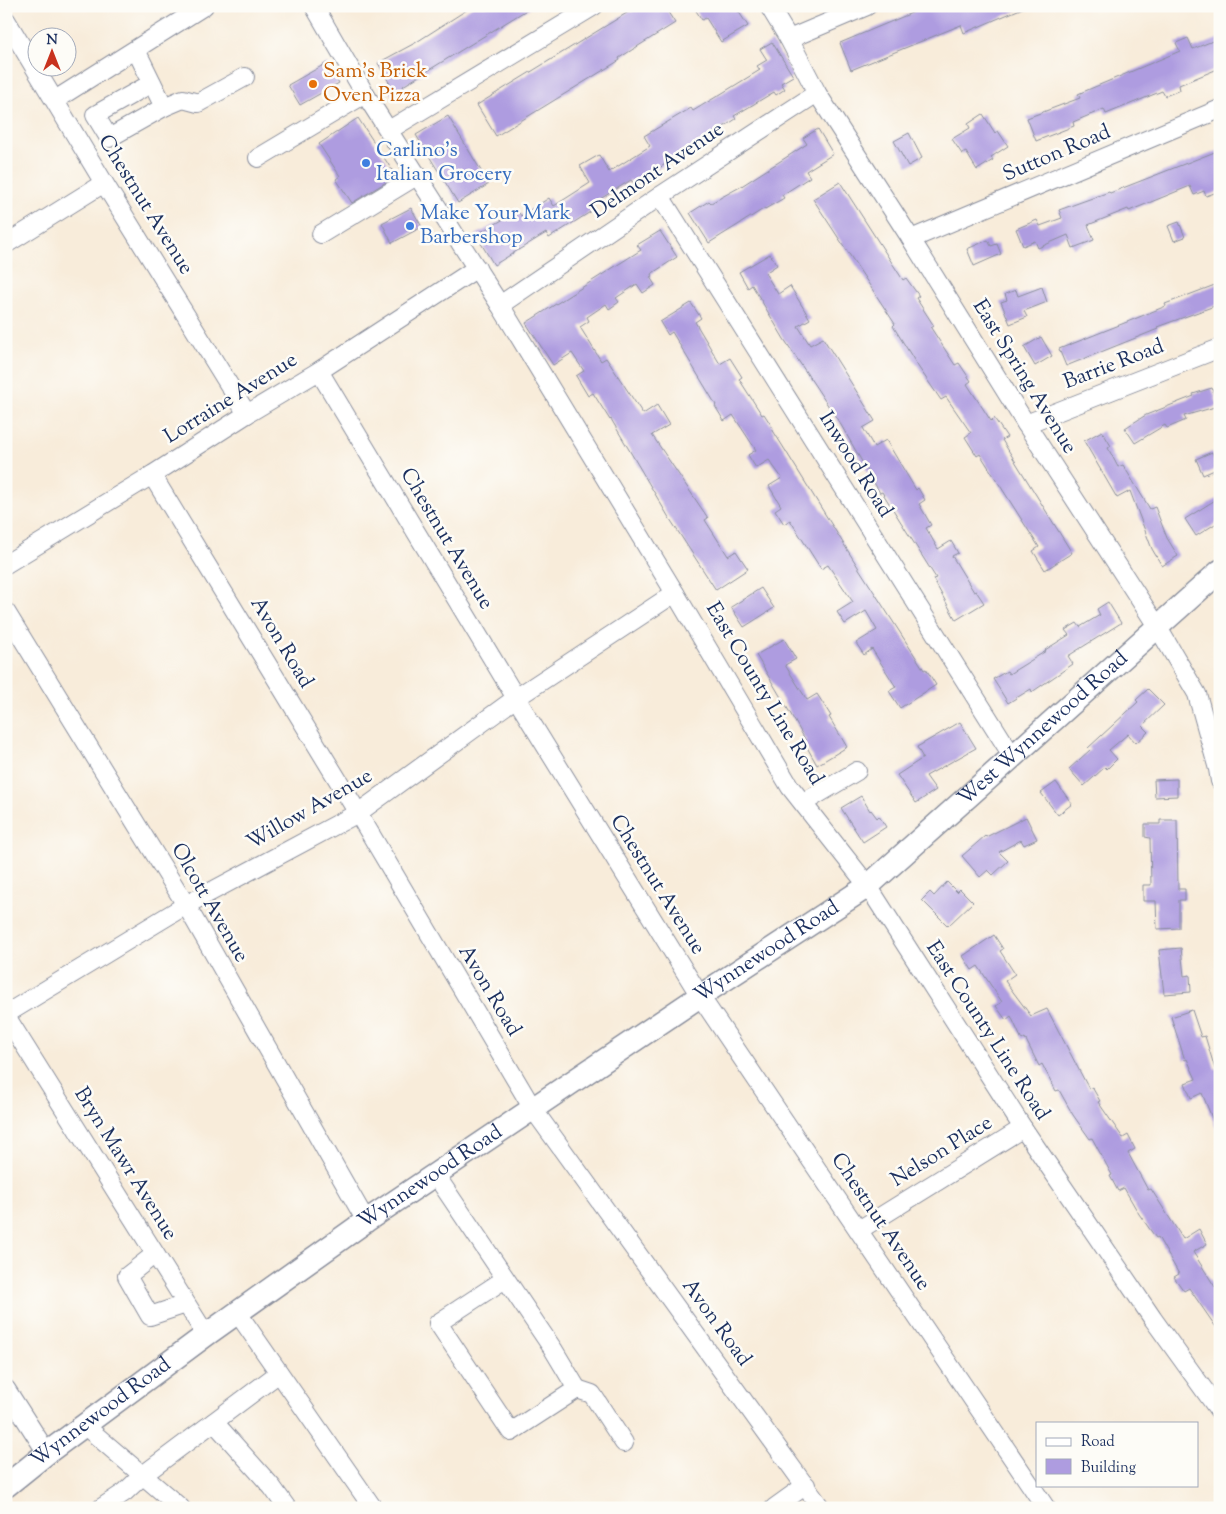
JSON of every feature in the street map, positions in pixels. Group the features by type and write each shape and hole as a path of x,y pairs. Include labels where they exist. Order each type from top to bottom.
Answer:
{"main road":[{"name":"West Wynnewood Road","path":"868,886 1220,571"},
{"name":"Wynnewood Road","path":"6,1486 47,1453 86,1426 237,1312 366,1221 700,996 868,886"}],"street":[{"path":"55,100 204,6"},
{"name":"East County Line Road","path":"314,6 365,94 477,268 676,593 790,787 868,886 1023,1128 1153,1319 1220,1412"},
{"path":"389,130 594,6"},
{"name":"East Spring Avenue","path":"769,6 789,39 816,93 1157,626 1197,694 1220,781"},
{"path":"789,39 867,6"},
{"name":"Chestnut Avenue","path":"6,20 247,414"},
{"path":"136,50 164,107"},
{"path":"152,83 95,115 109,138 164,107 183,99 198,103 245,77"},
{"name":"Delmont Avenue","path":"500,305 816,93"},
{"path":"258,158 365,94"},
{"name":"Sutton Road","path":"911,240 1220,109"},
{"path":"80,142 103,127"},
{"path":"321,234 418,175"},
{"path":"6,244 104,183"},
{"name":"Inwood Road","path":"660,196 1013,757"},
{"name":"Lorraine Avenue","path":"6,564 319,371 477,268"},
{"name":"Barrie Road","path":"1026,424 1220,348"},
{"name":"Chestnut Avenue","path":"319,371 516,698 700,996 1046,1508"},
{"name":"Avon Road","path":"152,475 358,813 534,1109 821,1508"},
{"name":"Willow Avenue","path":"6,1015 186,905 358,813 516,698 676,593"},
{"name":"Olcott Avenue","path":"6,612 186,905 366,1221"},
{"path":"804,803 857,771"},
{"name":"Bryn Mawr Avenue","path":"6,1015 206,1335"},
{"name":"Nelson Place","path":"859,1230 1023,1128"},
{"path":"435,1174 553,1349 577,1389 592,1394 624,1443"},
{"path":"155,1254 127,1276 150,1316 186,1304"},
{"path":"504,1279 438,1323 512,1432 577,1389"},
{"path":"237,1312 373,1508"},
{"path":"101,1508 125,1492 143,1475 279,1373"},
{"path":"6,1389 47,1453"},
{"path":"214,1422 272,1487 287,1508"},
{"path":"86,1426 181,1508"},
{"path":"774,1508 806,1485"}],"building":[{"path":"473,6 533,6 403,86 404,88 392,95 386,86 390,84 378,63 415,43"},
{"path":"641,6 664,6 675,23 619,58 620,60 496,136 477,105"},
{"path":"693,6 735,6 748,26 721,42 706,18 702,20"},
{"path":"924,6 1025,7 964,33 961,25 851,70 840,43"},
{"path":"1188,38 1193,49 1220,38 1220,68 1179,85 1180,90 1165,96 1162,91 1106,114 1104,109 1073,122 1074,126 1036,141 1027,118 1080,98 1078,94 1180,51 1176,43"},
{"path":"772,42 793,76 781,83 785,89 776,95 774,92 734,116 736,119 634,184 631,180 592,204 595,209 549,238 546,233 494,265 476,235 518,211 521,216 549,198 554,206 590,183 580,166 599,155 609,172 650,146 644,136 691,108 693,111 760,70 757,66 767,60 760,49"},
{"name":"Sam's Brick Oven Pizza","path":"327,63 339,83 300,105 288,85"},
{"path":"983,114 995,133 998,131 1008,146 991,157 993,160 977,170 966,152 962,154 952,139 970,128 968,124"},
{"path":"448,116 489,184 458,203 416,135"},
{"path":"358,118 396,176 352,203 336,179 340,176 319,144"},
{"path":"818,129 833,154 806,171 810,177 782,195 784,198 709,243 690,213 709,201 711,203 740,187 807,144 803,138"},
{"path":"909,133 922,158 908,166 894,141"},
{"path":"1220,150 1220,191 1206,196 1204,191 1194,195 1190,186 1129,211 1128,209 1088,225 1094,240 1073,248 1068,235 1038,248 1035,241 1023,246 1016,229 1037,220 1040,226 1062,218 1059,210 1110,193"},
{"path":"840,182 903,280 906,278 919,296 916,298 934,326 931,328 955,365 959,363 971,381 967,384 991,421 994,418 1007,437 1002,440 1072,553 1045,570 1033,551 1039,547 980,454 977,456 965,437 971,433 946,397 941,400 919,368 893,326 895,324 813,199"},
{"path":"411,208 422,227 392,243 382,223"},
{"path":"1179,222 1185,237 1174,241 1168,226"},
{"path":"660,231 677,257 651,274 652,276 650,277 655,285 643,293 637,284 616,298 619,302 609,309 606,304 587,317 589,321 580,327 601,361 606,358 643,414 657,405 669,425 652,435 708,518 705,520 728,556 736,551 748,569 716,590 668,516 611,419 593,393 588,396 576,376 584,371 572,353 553,365 526,323 641,250 637,245"},
{"path":"988,240 991,246 997,244 1001,254 974,266 967,249"},
{"path":"770,254 777,265 765,273 778,294 790,286 810,319 798,326 810,345 823,338 875,421 863,428 874,447 886,440 916,490 918,488 925,500 919,504 931,525 926,528 938,549 951,541 958,553 952,556 974,592 976,591 984,603 956,620 933,579 936,578 882,492 880,493 841,425 784,339 752,285 748,288 739,272"},
{"path":"1220,283 1220,304 1157,327 1158,329 1066,366 1059,349"},
{"path":"1042,287 1047,302 1024,311 1027,317 1010,324 1001,302 1007,300 1005,294 1016,290 1018,296"},
{"path":"691,303 701,318 695,322 720,364 730,358 742,377 739,379 762,415 764,414 858,567 924,670 926,669 936,685 900,708 889,691 896,687 872,649 864,655 856,643 877,630 866,611 845,624 837,612 853,602 828,565 821,569 790,520 784,524 775,510 781,506 769,486 782,478 769,460 756,468 748,455 756,450 733,415 724,421 672,332 668,335 660,322"},
{"path":"1041,337 1052,356 1035,366 1024,347"},
{"path":"1212,388 1218,406 1184,416 1186,420 1167,428 1165,425 1135,443 1125,428 1146,415 1194,396 1193,394"},
{"path":"1102,431 1111,446 1108,448 1118,467 1123,465 1150,509 1155,507 1167,538 1178,556 1162,566 1152,549 1130,491 1117,498 1084,441"},
{"path":"1212,452 1219,468 1203,475 1196,459"},
{"path":"1220,497 1220,521 1196,536 1185,519"},
{"path":"761,588 774,608 744,627 731,607"},
{"path":"1108,602 1121,623 1068,656 1073,664 1032,692 1031,689 1008,703 993,679 1007,671 1009,674 1046,651 1069,635 1065,630 1077,623 1080,627 1100,615 1097,609"},
{"path":"784,639 796,659 785,665 807,700 817,694 847,747 817,765 804,742 806,741 756,655"},
{"path":"1148,689 1164,705 1142,726 1148,732 1136,743 1128,734 1109,750 1117,759 1084,786 1069,769 1090,750 1088,748 1138,702 1136,700"},
{"path":"960,722 976,748 926,776 936,790 916,803 897,775 923,758 917,747"},
{"path":"1177,779 1177,796 1155,797 1154,780"},
{"path":"1056,782 1072,804 1058,815 1041,793"},
{"path":"861,796 870,811 877,818 879,816 886,827 863,842 841,808"},
{"path":"1026,817 1037,839 1024,845 1021,840 999,852 1008,861 993,875 988,870 980,877 962,856 985,836"},
{"path":"1160,820 1177,820 1178,889 1185,889 1185,900 1179,900 1179,928 1157,929 1156,901 1143,901 1143,885 1151,885 1150,838 1145,837 1145,824 1160,824"},
{"path":"947,882 957,892 960,889 973,902 948,926 922,900 930,892 934,896"},
{"path":"994,935 1003,949 1000,951 1015,974 1005,981 1031,1016 1047,1009 1089,1089 1092,1087 1100,1101 1098,1102 1123,1138 1128,1135 1135,1149 1128,1153 1148,1190 1151,1189 1183,1239 1199,1229 1207,1244 1193,1252 1215,1287 1220,1284 1220,1333 1189,1288 1184,1291 1174,1277 1179,1274 1158,1237 1156,1238 1139,1214 1124,1188 1118,1191 1110,1176 1112,1175 1092,1138 1090,1139 1073,1115 1059,1090 1056,1091 1042,1064 1039,1066 1025,1038 1022,1040 1011,1016 1006,1020 996,1006 1002,1002 978,966 972,970 963,956"},
{"path":"1181,948 1184,976 1190,975 1191,992 1164,994 1159,950"},
{"path":"1192,1010 1201,1037 1205,1036 1215,1069 1220,1067 1220,1138 1202,1093 1191,1098 1185,1083 1196,1079 1187,1059 1185,1060 1171,1017"}],"place":[{"name":"Sam's Brick Oven Pizza","path":"313,84"},
{"name":"Carlino's Italian Grocery","path":"366,163"},
{"name":"Make Your Mark Barbershop","path":"410,226"}]}
